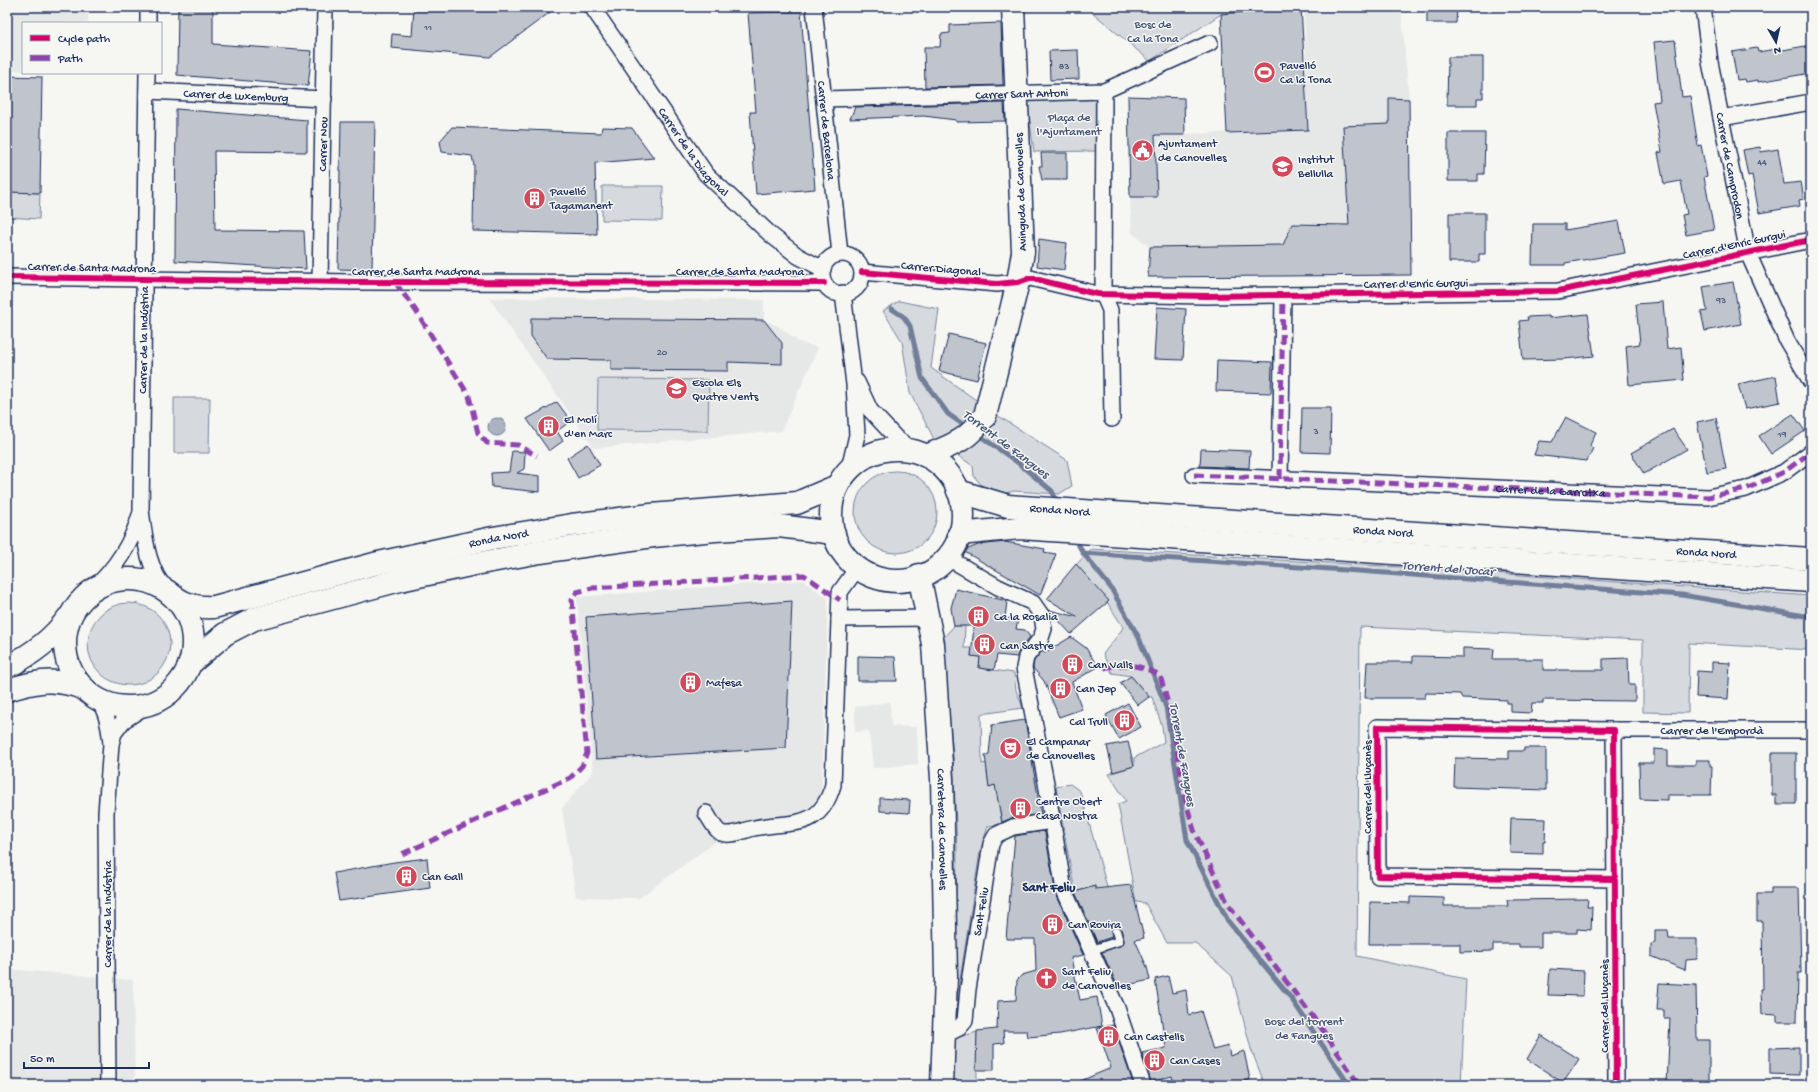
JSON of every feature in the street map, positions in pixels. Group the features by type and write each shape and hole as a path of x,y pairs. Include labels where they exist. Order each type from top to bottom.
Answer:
{"main road":[{"name":"Avinguda de Canovelles","path":"919,453 968,435 984,416 1018,282 1023,252 1013,7"},
{"path":"887,449 919,453 945,470 958,491 962,511 959,534 948,558 935,568 913,579 890,580 867,574 843,554 834,533 830,511 837,486 849,469 865,457 887,449"},
{"name":"Ronda Nord","path":"167,591 190,606 201,608 214,607 374,564 493,538 572,525 652,515 797,503 837,486"},
{"name":"Ronda Nord","path":"958,491 1008,506 1811,559"},
{"name":"Ronda Nord","path":"190,664 226,634 254,619 400,580 470,565 540,552 653,536 715,530 779,526 834,533"},
{"name":"Ronda Nord","path":"959,534 1020,528 1811,581"},
{"name":"Carretera de Canovelles","path":"919,576 933,644 942,779 946,977 942,1085"},
{"path":"7,667 21,660 53,638 80,601 94,589 110,581 127,578 148,581 167,591 182,606 191,624 194,644 190,664 181,681 166,695 149,704 130,707 110,704 68,683 48,681 33,683 7,690"},
{"path":"70,616 65,636 66,658 75,678 91,694"}],"street":[{"path":"148,7 148,22"},
{"name":"Carrer Nou","path":"320,282 326,7"},
{"name":"Carrer de la Diagonal","path":"592,7 706,174 770,236 823,276"},
{"name":"Carrer de Barcelona","path":"814,7 840,254"},
{"name":"Carrer de Camprodon","path":"1702,7 1710,62 1748,253 1787,341 1811,382"},
{"name":"Carrer Sant Antoni","path":"824,99 1104,91 1210,43"},
{"name":"Carrer de la Indústria","path":"141,510 147,74"},
{"name":"Carrer de Luxemburg","path":"147,91 324,99"},
{"path":"1104,91 1103,294 1110,310 1112,419"},
{"path":"1721,118 1811,102"},
{"name":"Carrer d'Enric Gurgui","path":"1018,282 1030,278 1103,294 1206,296 1558,292 1811,240"},
{"path":"840,254 846,254 856,260 862,272 859,284 854,289 842,293 830,289 823,276 826,262 831,257 840,254"},
{"name":"Carrer Diagonal","path":"862,272 997,284 1018,282"},
{"name":"Carrer de Santa Madrona","path":"7,277 320,282 823,276"},
{"path":"842,293 853,374 857,435 849,469"},
{"path":"1280,479 1283,296"},
{"path":"853,374 870,410 896,438 919,453"},
{"name":"Carrer de la Garrotxa","path":"1194,475 1708,497 1746,489 1784,472 1811,452"},
{"path":"94,589 110,573 122,557 130,542 141,510"},
{"path":"141,510 147,549 151,564 155,574 167,591"},
{"path":"948,558 998,587 1033,603 1042,616 1044,629 1041,638 1026,657 1024,668 1064,890 1117,1008 1143,1085"},
{"path":"706,813 719,832 731,834 755,828 796,824 812,818 828,801 833,785 840,592 858,568"},
{"path":"839,619 928,618"},
{"path":"91,694 102,705 107,719 111,744"},
{"path":"111,744 114,733 123,721 149,704"},
{"name":"Carrer del Lluçanès","path":"1615,879 1378,876 1377,727 1614,730 1615,879 1616,1085"},
{"name":"Carrer de l'Empordà","path":"1614,730 1811,730"},
{"name":"Carrer de la Indústria","path":"108,1085 106,813 111,744"},
{"name":"Sant Feliu","path":"945,1035 959,1028 965,1021 968,988 991,844 996,835 1008,829 1052,821"},
{"path":"932,1085 945,1035"}],"lane":[{"path":"1092,950 1119,941 1116,931"}],"shaded area":[{"path":"7,7 88,7 88,22 22,22 22,71 7,70"},
{"name":"Institut Bellulla","path":"1304,7 1401,7 1409,99 1411,275 1148,277 1150,247 1132,233 1130,197 1156,197 1155,135 1308,130"},
{"name":"Escola Els Quatre Vents","path":"489,298 764,300 764,320 778,326 799,342 818,348 781,431 594,448"},
{"path":"493,418 501,418 506,423 504,434 501,436 493,436 488,431 488,423"},
{"path":"803,580 828,599 821,810 726,834 639,898 576,897 562,808 593,772 577,597"},
{"path":"890,702 891,726 917,727 918,764 873,768 869,731 855,732 855,707"},
{"path":"7,969 133,980 135,1083 225,1085 7,1085"}],"green space":[{"name":"Bosc de Ca la Tona","path":"1086,7 1272,7 1221,14 1150,61"},
{"name":"Plaça de l'Ajuntament","path":"1098,95 1096,151 1034,152 1027,100"},
{"path":"602,186 663,186 662,221 602,220"},
{"path":"7,192 40,193 39,219 7,217"},
{"path":"899,301 939,309 931,368 1000,417 1067,460 1072,486 1059,494 1014,491 1006,493 982,486 974,476 973,466 934,439 910,393 902,341 883,311"},
{"path":"598,379 709,380 708,431 597,430"},
{"path":"174,398 210,398 209,453 174,453"},
{"path":"896,471 912,475 925,483 933,496 937,512 933,528 925,541 912,549 896,553 880,549 867,541 859,528 855,512 859,496 867,483 880,475"},
{"name":"Bosc del torrent de Fangues","path":"1091,549 1451,570 1811,596 1811,650 1689,643 1688,713 1643,712 1643,640 1360,627 1357,956 1466,979 1461,1085 1265,1085 1251,1049 1232,976 1195,943 1167,943 1145,903 1136,902 1118,804 1126,801 1109,774 1134,766 1134,758 1164,742 1162,726 1152,697 1149,697 1131,676 1112,673 1103,654 1123,627 1107,602 1108,601 1076,565"},
{"path":"129,603 145,606 158,615 167,628 170,644 167,660 158,673 145,682 129,685 113,682 100,673 91,660 88,644 91,628 100,615 113,606"},
{"path":"954,626 965,626 964,648 972,648 971,656 980,657 979,668 1014,673 1016,690 1023,708 981,714 982,764 988,763 987,773 989,786 1029,779 998,799 1002,824 988,826 980,852 954,1018 957,849 953,755 942,639"},
{"path":"1070,784 1080,791 1111,901 1097,899 1095,886 1075,892 1056,787"},
{"path":"977,1032 977,1085 948,1085 952,1039"}],"building":[{"path":"178,7 213,7 213,44 312,51 308,86 177,75"},
{"path":"414,7 557,7 490,57 391,48 392,34 412,36"},
{"name":"Pavelló Ca la Tona","path":"1301,7 1308,130 1227,133 1221,14"},
{"path":"1427,7 1457,7 1456,23 1427,23"},
{"path":"801,12 815,189 756,194 750,112 756,112 748,13"},
{"path":"1001,23 1003,85 925,87 924,47 940,47 941,34 950,33 950,25"},
{"path":"1675,40 1682,97 1690,96 1698,146 1701,145 1707,176 1704,177 1714,230 1686,235 1682,215 1687,214 1681,181 1664,184 1658,153 1662,152 1653,102 1660,101 1654,42"},
{"path":"1811,45 1811,73 1758,82 1758,80 1746,82 1745,79 1737,80 1732,52 1757,48 1758,52 1777,49 1777,51"},
{"path":"1078,50 1079,79 1050,80 1049,51"},
{"path":"1448,57 1483,57 1483,98 1477,98 1477,105 1447,105"},
{"path":"7,76 42,77 40,193 7,192"},
{"name":"Ajuntament de Canovelles","path":"1128,96 1184,98 1185,135 1155,135 1157,197 1130,197"},
{"path":"1389,98 1409,99 1411,275 1148,277 1150,247 1283,245 1292,224 1349,225 1343,126 1389,124"},
{"path":"1004,103 1005,121 956,122 956,120 924,116 850,119 855,107"},
{"path":"176,109 307,120 307,152 214,151 215,230 304,231 306,269 175,261"},
{"path":"341,122 375,122 372,270 338,269"},
{"name":"Pavelló Tagamanent","path":"452,127 601,133 602,127 632,128 654,158 595,163 597,234 473,231 474,166 472,156 442,152 440,141"},
{"path":"1448,133 1485,133 1484,174 1478,174 1478,181 1448,181"},
{"path":"1760,147 1761,152 1778,149 1784,184 1801,182 1804,199 1799,200 1800,206 1759,213 1752,175 1748,176 1743,150"},
{"path":"1041,153 1067,153 1067,180 1042,180 1039,166 1042,166"},
{"path":"1449,213 1485,213 1485,254 1479,254 1479,262 1449,262"},
{"path":"1619,221 1625,253 1565,263 1565,265 1532,265 1533,224 1565,224 1565,230"},
{"path":"1039,239 1067,243 1064,270 1037,266"},
{"path":"1733,282 1741,324 1705,331 1701,312 1707,311 1703,287"},
{"path":"1663,302 1667,349 1681,347 1684,380 1629,385 1626,346 1640,344 1636,304"},
{"path":"1157,307 1186,309 1183,360 1154,359"},
{"path":"1588,314 1594,356 1564,359 1523,360 1519,321 1528,320 1527,317 1549,316 1549,318"},
{"path":"531,318 764,320 782,343 782,364 728,362 728,371 611,370 611,360 547,359 531,336"},
{"path":"949,334 986,343 977,380 939,371"},
{"path":"1217,360 1272,362 1271,393 1216,391"},
{"path":"1776,376 1780,402 1745,409 1738,384"},
{"name":"El Molí d'en Marc","path":"557,402 571,421 557,431 563,441 549,451 527,419"},
{"path":"1302,408 1331,408 1330,453 1301,452"},
{"path":"1793,414 1805,431 1771,454 1759,436"},
{"path":"1566,417 1596,432 1590,445 1593,448 1587,461 1534,455 1539,441 1552,442"},
{"path":"1716,418 1726,469 1707,472 1697,422"},
{"path":"1673,429 1687,449 1644,474 1631,453"},
{"path":"588,444 600,465 578,478 567,458"},
{"path":"1201,449 1250,451 1249,468 1200,466"},
{"path":"512,451 525,452 524,469 517,473 540,476 540,492 492,487 491,473 509,472"},
{"path":"1005,542 1045,549 1044,552 1056,554 1040,595 963,551 978,545"},
{"path":"1076,564 1109,601 1071,634 1049,610 1078,617 1047,599"},
{"path":"956,589 1007,601 1005,618 1018,620 1016,629 1025,630 1030,637 1019,651 1017,657 997,655 994,670 979,668 980,657 971,656 974,626 954,626 951,608"},
{"name":"Mafesa","path":"792,601 786,748 596,759 586,617"},
{"path":"1071,637 1086,648 1098,667 1072,682 1082,709 1059,717 1044,681 1033,668 1034,661 1042,651 1044,653"},
{"path":"1463,648 1494,649 1493,659 1543,659 1543,670 1603,670 1603,659 1628,658 1629,685 1635,685 1635,701 1543,700 1543,703 1532,703 1531,713 1511,712 1511,703 1507,703 1507,700 1462,698 1460,694 1426,693 1425,698 1365,698 1367,662 1413,662 1413,656 1463,657"},
{"path":"858,656 895,657 897,681 858,681"},
{"path":"1712,662 1730,663 1728,699 1696,697 1697,671 1712,672"},
{"path":"1131,676 1149,697 1138,705 1120,683"},
{"name":"Cal Trull","path":"1128,703 1141,727 1119,739 1106,715"},
{"name":"El Campanar de Canovelles","path":"1025,720 1041,814 1012,818 1002,822 995,785 989,787 985,755 989,754 992,725"},
{"path":"1128,742 1134,766 1113,772 1107,746"},
{"path":"1524,748 1546,748 1546,790 1454,787 1455,758 1509,759 1509,751 1524,751"},
{"path":"1654,749 1668,750 1668,765 1696,765 1696,760 1710,760 1710,766 1712,766 1711,795 1667,795 1667,800 1640,799 1639,763 1654,763"},
{"path":"1772,753 1796,753 1796,804 1776,804 1776,795 1772,795"},
{"path":"880,798 910,800 909,813 880,811"},
{"path":"1511,818 1546,819 1543,854 1510,853"},
{"path":"1043,831 1045,833 1056,894 1083,955 1071,958 1080,1000 1097,997 1102,1026 1060,1034 1028,1037 1027,1031 1003,1031 1004,1043 994,1044 994,1070 976,1070 977,1031 997,1029 998,1001 1016,1000 1017,980 1022,975 1036,971 1035,939 1006,939 1015,836"},
{"path":"427,858 430,888 339,901 334,873 394,862"},
{"path":"1131,885 1144,938 1135,940 1147,967 1150,980 1118,987 1102,952 1123,944 1124,940 1121,929 1118,926 1114,926 1111,930 1112,937 1097,942 1075,892 1095,886 1095,889"},
{"path":"1771,888 1799,888 1801,973 1798,973 1797,1022 1777,1022 1777,1015 1762,1014 1762,921 1757,921 1757,894 1771,894"},
{"path":"1410,897 1444,898 1444,906 1508,906 1507,900 1588,899 1587,907 1592,907 1591,930 1577,929 1577,933 1541,933 1541,947 1519,947 1519,944 1493,944 1493,951 1460,952 1460,944 1369,944 1370,902 1410,903"},
{"path":"1655,930 1668,930 1669,939 1697,939 1697,959 1686,960 1685,970 1651,956 1651,944 1655,943"},
{"path":"1550,969 1584,971 1583,996 1548,995"},
{"path":"1168,976 1172,993 1186,990 1189,1015 1201,1011 1213,1050 1228,1046 1230,1056 1244,1051 1250,1080 1238,1082 1239,1085 1174,1085 1172,1076 1151,1082 1142,1053 1166,1048 1155,979"},
{"path":"1659,983 1696,985 1697,1040 1709,1040 1709,1085 1667,1085 1670,1018 1664,1018 1664,1010 1657,1010"},
{"path":"1113,1025 1133,1083 1127,1085 1071,1085 1111,1068 1097,1028"},
{"path":"1541,1035 1579,1059 1563,1083 1527,1059"},
{"path":"1799,1047 1799,1075 1770,1074 1770,1048"}],"waterway":[{"name":"Torrent de Fangues","path":"892,309 904,317 910,326 922,378 948,414 968,428"},
{"name":"Torrent de Fangues","path":"976,433 1017,462 1052,491 1058,504"},
{"name":"Torrent de Fangues","path":"1075,538 1083,553 1111,588 1139,638 1166,707 1187,840 1228,921 1291,998 1349,1085"},
{"name":"Torrent del Jocar","path":"1083,553 1345,570 1682,595 1811,617"}],"marked path":[{"path":"395,282 416,311 469,396 478,433 487,443 518,445 537,456"},
{"path":"1280,479 1283,296"},
{"path":"1194,475 1708,497 1746,489 1784,472 1811,452"},
{"path":"402,854 570,778 582,766 587,753 572,600 577,592 592,588 804,575 840,600"},
{"path":"1104,668 1126,665 1139,667 1160,675 1172,718 1185,799 1194,830 1228,904 1322,1029 1359,1085"}],"cycle path":[{"path":"862,272 997,284 1018,282 1030,278 1097,294 1206,296 1558,291 1811,240"},
{"path":"7,277 355,282 824,283"},
{"path":"1615,879 1378,876 1377,727 1614,730 1616,1085"}],"place":[{"name":"Pavelló Ca la Tona","path":"1264,72"},
{"name":"Ajuntament de Canovelles","path":"1142,150"},
{"name":"Institut Bellulla","path":"1283,166"},
{"name":"Pavelló Tagamanent","path":"535,198"},
{"name":"Escola Els Quatre Vents","path":"676,389"},
{"name":"El Molí d'en Marc","path":"548,426"},
{"name":"Ca la Rosalia","path":"979,616"},
{"name":"Can Sastre","path":"985,645"},
{"name":"Can Valls","path":"1073,664"},
{"name":"Mafesa","path":"690,682"},
{"name":"Can Jep","path":"1061,688"},
{"name":"Cal Trull","path":"1124,721"},
{"name":"El Campanar de Canovelles","path":"1011,748"},
{"name":"Centre Obert Casa Nostra","path":"1020,808"},
{"name":"Can Gall","path":"407,876"},
{"name":"Can Rovira","path":"1053,924"},
{"name":"Sant Feliu de Canovelles","path":"1047,978"},
{"name":"Can Castells","path":"1108,1036"},
{"name":"Can Cases","path":"1155,1060"}],"district":[{"name":"Sant Feliu","path":"1049,886"}]}
